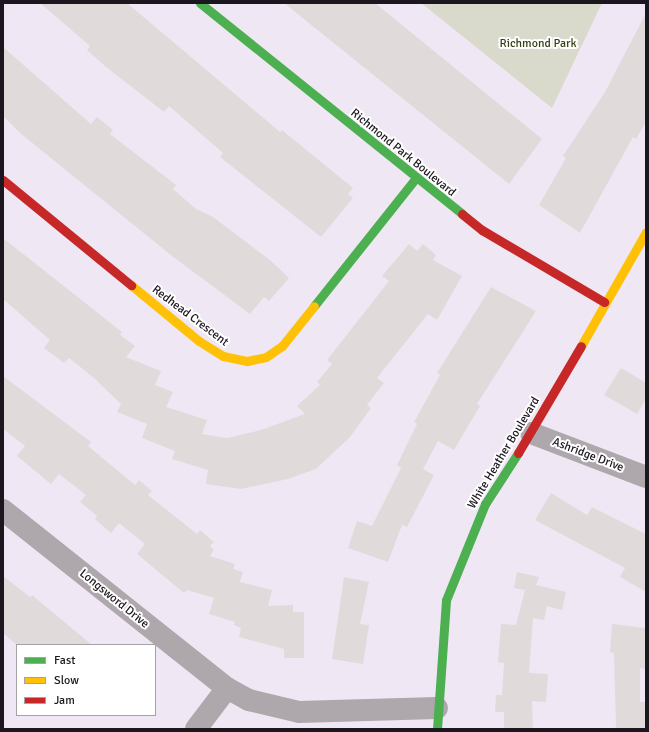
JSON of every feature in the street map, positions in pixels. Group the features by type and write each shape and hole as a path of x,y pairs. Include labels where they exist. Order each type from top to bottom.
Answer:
{"street":[{"name":"Richmond Park Boulevard","path":"200,3 415,179 482,230 604,302"},
{"name":"Redhead Crescent","path":"3,180 199,341 222,356 247,361 266,357 282,346 415,179"},
{"name":"White Heather Boulevard","path":"437,729 436,708 446,600 485,504 531,433 604,302 646,232"},
{"name":"Ashridge Drive","path":"531,433 646,477"},
{"name":"Longsword Drive","path":"3,510 227,688 263,706 286,711 436,708"},
{"path":"196,729 227,688"}],"green space":[{"name":"Richmond Park","path":"421,3 602,3 552,108"}],"building":[{"path":"40,3 127,3 280,132 282,130 353,188 348,194 353,198 321,237 220,157 223,153 169,106 164,112 106,67 87,50 90,46"},
{"path":"284,3 375,3 542,139 509,184"},
{"path":"646,13 646,122 636,139 633,137 580,233 539,205 566,158 563,156 605,92"},
{"path":"3,47 91,124 97,117 113,130 110,134 176,185 173,189 196,209 213,217 271,261 289,278 269,301 264,297 250,314 172,256 20,133 3,116"},
{"path":"3,238 122,332 120,335 135,346 126,357 161,371 155,385 173,392 166,407 207,420 202,434 227,438 261,430 305,414 297,406 320,385 317,382 332,364 327,360 389,281 382,276 409,244 417,251 423,244 436,255 433,260 462,276 437,320 428,314 377,378 384,383 367,405 371,408 350,437 316,469 288,479 241,489 206,484 208,470 172,459 175,451 142,438 147,424 117,412 121,404 94,378 69,358 64,363 44,348 50,340 3,299"},
{"path":"491,287 536,311 477,404 480,406 454,450 438,441 423,469 434,475 407,527 402,525 388,562 348,548 357,521 372,526 401,468 397,465 417,424 414,422 440,375 437,373"},
{"path":"621,368 646,383 646,399 637,414 604,395"},
{"path":"3,376 91,442 88,446 135,485 139,480 152,491 148,495 197,534 200,530 214,542 210,546 214,550 210,556 235,564 233,569 243,572 240,582 272,590 268,606 293,605 293,612 304,612 304,658 284,658 284,649 239,637 241,628 234,625 235,622 209,614 214,598 187,590 184,593 137,554 145,544 119,523 111,533 95,519 97,516 80,502 86,495 59,474 51,484 17,456 25,446 3,429"},
{"path":"551,493 587,515 592,507 646,534 646,592 620,577 625,568 535,520"},
{"path":"517,572 539,577 536,585 566,592 562,610 547,606 544,620 533,618 529,673 548,674 546,702 532,701 533,729 504,729 504,712 495,712 496,695 502,695 504,663 498,662 501,624 516,625 525,590 514,588"},
{"path":"3,576 30,597 32,595 91,644 16,644 3,633"},
{"path":"344,577 369,582 360,624 369,625 363,664 332,659"},
{"path":"612,624 646,628 646,669 640,668 640,702 646,702 646,729 616,729 614,653 610,652"}],"traffic: fast":[{"path":"200,3 462,214"},
{"path":"314,306 415,179"},
{"path":"437,729 446,600 485,504 518,453"}],"traffic: slow":[{"path":"581,346 646,232"},
{"path":"131,285 199,341 223,356 247,361 266,357 282,346 314,306"}],"traffic: jam":[{"path":"3,180 131,285"},
{"path":"462,214 482,230 604,302"},
{"path":"518,453 581,346"}]}
